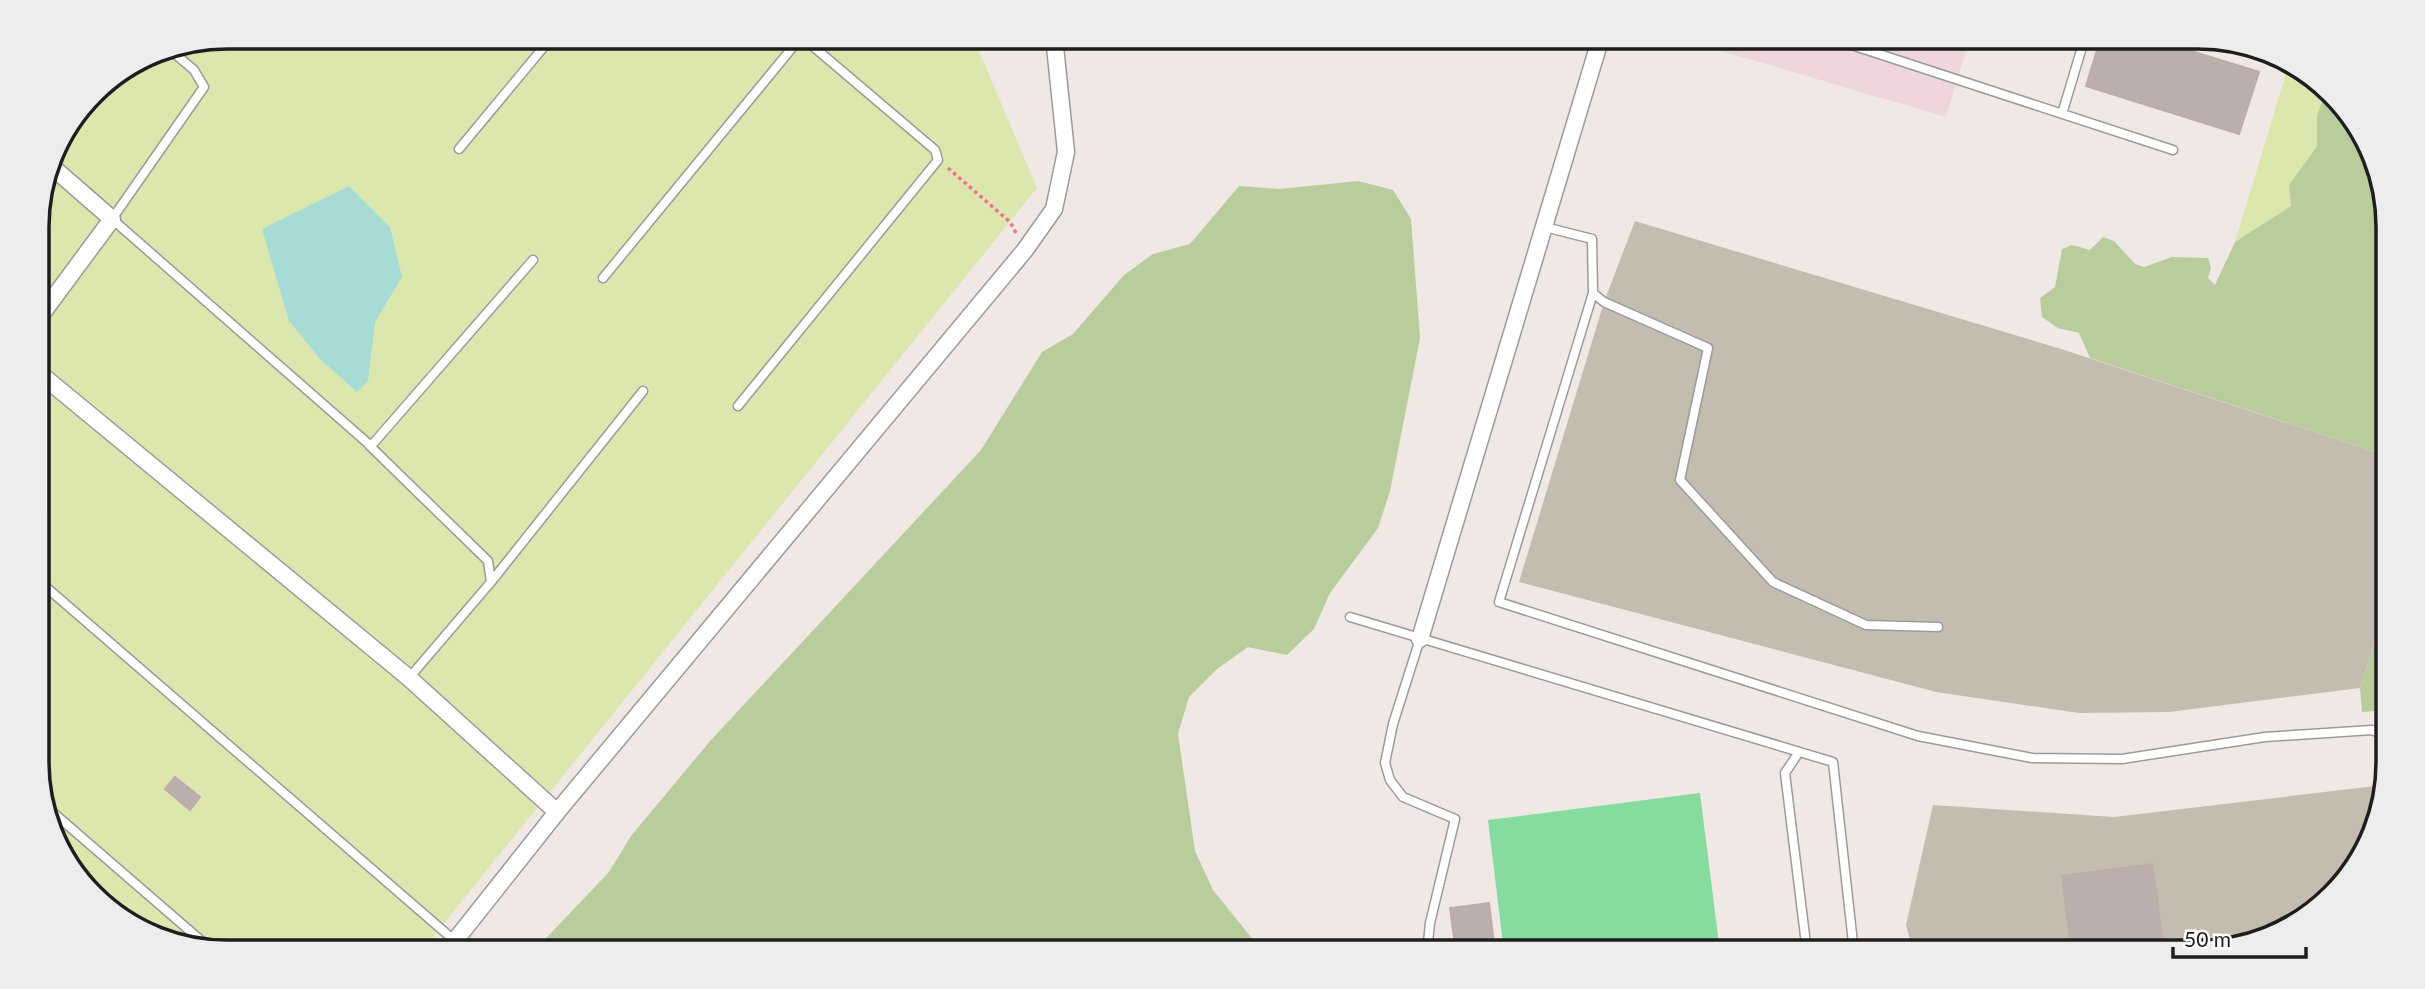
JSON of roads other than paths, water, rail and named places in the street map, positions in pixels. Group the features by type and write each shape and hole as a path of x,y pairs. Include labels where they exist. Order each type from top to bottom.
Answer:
{"street":[{"path":"456,940 557,812 1025,250 1054,209 1066,152 1055,49"},
{"path":"1420,639 1597,49"},
{"path":"49,304 112,219 58,172"},
{"path":"49,381 409,678 557,812"}],"lane":[{"path":"459,149 542,49"},
{"path":"603,278 792,49"},
{"path":"738,406 938,160 935,150 816,49"},
{"path":"1864,49 2173,150"},
{"path":"2062,114 2081,49"},
{"path":"177,56 194,70 204,87 112,219 371,446 533,260"},
{"path":"1545,227 1592,239 1594,293 1500,603 1918,736 2032,758 2122,759 2265,737 2376,732"},
{"path":"1594,293 1604,302 1708,348 1680,480 1773,582 1866,625 1938,627"},
{"path":"409,678 491,582 643,391"},
{"path":"364,440 488,561 491,582"},
{"path":"49,590 442,940"},
{"path":"1350,617 1833,762 1853,940"},
{"path":"1420,639 1393,724 1385,763 1390,780 1404,797 1455,819 1428,940"},
{"path":"1799,752 1785,773 1806,940"},
{"path":"57,816 197,937"}],"water":[{"path":"349,186 390,227 402,277 375,322 368,381 357,392 320,359 289,321 262,229"}]}
